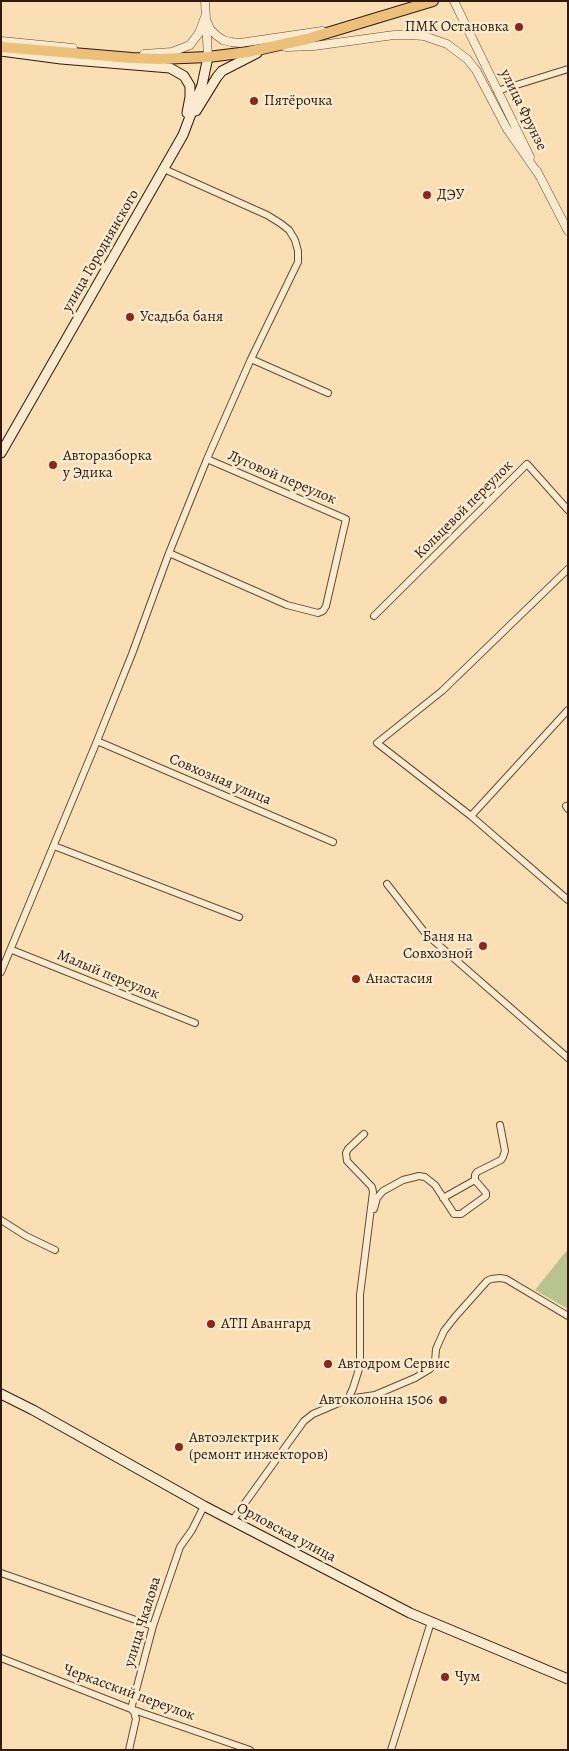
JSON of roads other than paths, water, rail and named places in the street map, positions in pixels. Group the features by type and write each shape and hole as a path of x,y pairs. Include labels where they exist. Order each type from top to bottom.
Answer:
{"highway":[{"path":"1,47 132,58 208,57 270,48 433,1"}],"main road":[{"path":"183,135 212,84 222,71 231,65 270,48"},
{"path":"1,51 61,59 160,66 178,71 184,76 190,86 190,97 183,135"},
{"name":"улица Городнянского","path":"1,453 183,135 202,85 208,57"},
{"name":"Орловская улица","path":"2,1395 33,1410 204,1506 223,1516 235,1517 244,1527 411,1614 568,1679"}],"street":[{"path":"205,1 208,57"},
{"name":"улица Фрунзе","path":"454,1 568,231"},
{"path":"205,17 210,29 216,35 223,40 231,42 347,27"},
{"path":"1,41 103,51 163,54 182,50 190,45 199,33 205,17"},
{"path":"270,48 314,46 410,34 448,44 467,59 482,79 507,129 539,175"},
{"path":"498,91 568,70"},
{"path":"1,972 12,950 132,654 168,553 207,459 250,360 298,262 295,240 289,230 267,215 164,169"},
{"path":"250,360 328,393"},
{"name":"Луговой переулок","path":"168,553 287,605 318,613 323,611 326,606 346,520 207,459"},
{"name":"Кольцевой переулок","path":"374,616 528,464 568,510"},
{"path":"568,569 442,691 377,743 471,816 568,900"},
{"path":"471,816 568,710"},
{"name":"Совхозная улица","path":"97,741 333,842"},
{"path":"54,846 239,917"},
{"path":"388,884 426,934 568,1058"},
{"name":"Малый переулок","path":"12,950 195,1023"},
{"path":"370,1214 374,1210 377,1198 383,1191 403,1180 422,1176 434,1185 455,1214 461,1214 486,1196 486,1193 475,1180 475,1175 503,1157 505,1151 500,1125"},
{"path":"364,1134 348,1149 346,1158 372,1187 383,1191"},
{"path":"444,1198 475,1180"},
{"path":"348,1399 360,1366 360,1296 372,1187"},
{"path":"1,1220 26,1236 55,1250"},
{"path":"235,1517 304,1421 313,1414 348,1399 375,1395 430,1369 435,1362 436,1349 444,1331 487,1281 491,1279 506,1279 568,1316"},
{"path":"244,1504 240,1517 244,1527"},
{"name":"улица Чкалова","path":"129,1750 136,1719 131,1709 153,1626 180,1547 192,1530 204,1506"},
{"path":"1,1573 153,1626"},
{"path":"391,1750 431,1622"},
{"name":"Черкасский переулок","path":"1,1658 131,1709 250,1750"}],"place":[{"name":"ПМК Остановка","path":"519,27"},
{"name":"Пятёрочка","path":"254,101"},
{"name":"ДЭУ","path":"427,195"},
{"name":"Усадьба баня","path":"130,317"},
{"name":"Авторазборка у Эдика","path":"53,465"},
{"name":"Баня на Совхозной","path":"483,946"},
{"name":"Анастасия","path":"356,979"},
{"name":"АТП Авангард","path":"211,1324"},
{"name":"Автодром Сервис","path":"328,1364"},
{"name":"Автоколонна 1506","path":"443,1400"},
{"name":"Автоэлектрик (ремонт инжекторов)","path":"179,1447"},
{"name":"Чум","path":"445,1677"}]}
